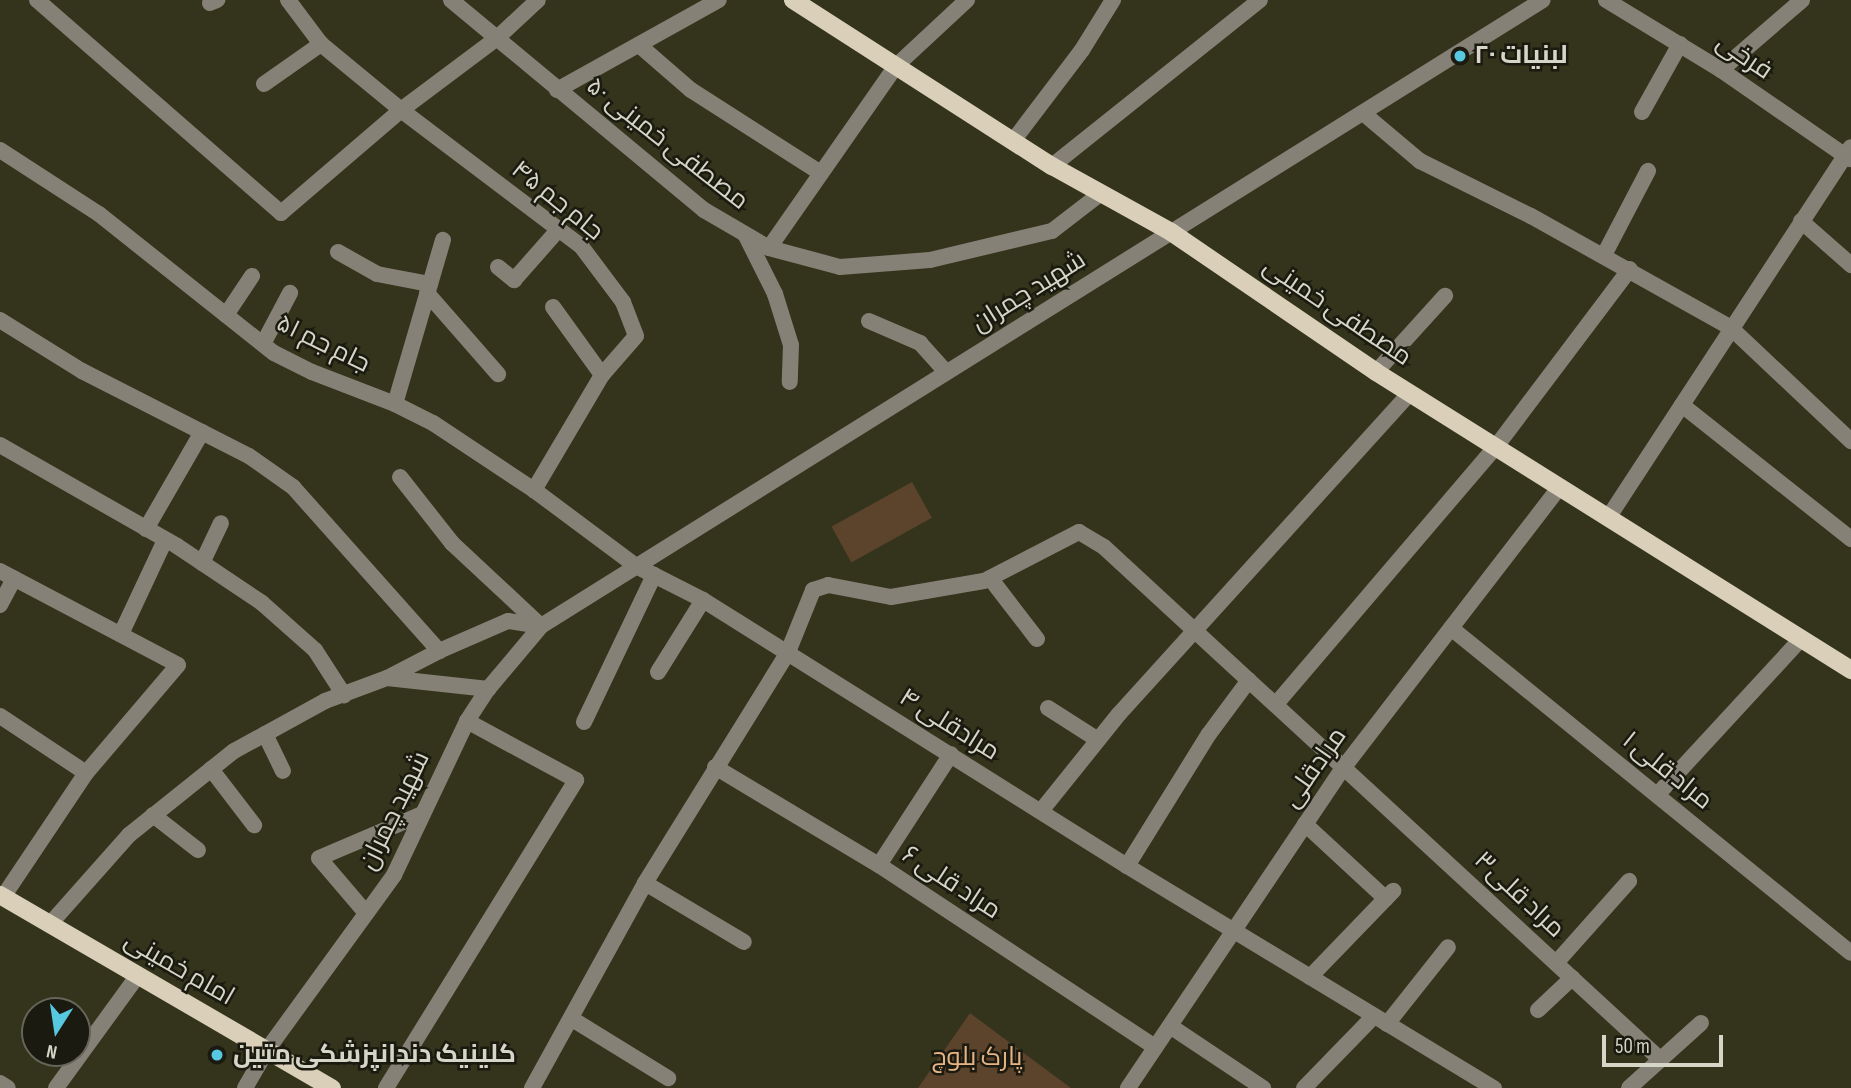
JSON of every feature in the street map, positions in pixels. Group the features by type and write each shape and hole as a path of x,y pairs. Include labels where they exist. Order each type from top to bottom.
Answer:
{"main road":[{"name":"مصطفی خمینی","path":"793,0 813,6 897,66 1052,166 1171,232 1376,372 1851,670"},
{"name":"امام خمینی","path":"2,896 332,1088"}],"street":[{"path":"37,0 281,214 401,110 496,39 538,0"},
{"name":"جام جم ۴۵","path":"288,0 321,44 401,110 582,246 623,302 636,336 602,375 534,490"},
{"name":"مصطفی خمینی ۵۰","path":"451,0 704,210 769,248 840,267 930,260 1052,232 1100,194"},
{"path":"558,90 719,0"},
{"path":"769,248 897,66 967,0"},
{"path":"1013,141 1082,50 1112,0"},
{"path":"1052,166 1260,0"},
{"name":"شهید چمران","path":"245,1088 267,1050 394,875 420,815 467,721 488,689 541,625 1543,0"},
{"name":"فرخی","path":"1606,0 1721,69 1849,154"},
{"path":"1721,69 1802,0"},
{"path":"264,84 321,44"},
{"path":"1642,112 1680,44"},
{"path":"639,45 691,90 821,173"},
{"path":"1363,113 1420,162 1604,255 1731,328 1851,441"},
{"name":"جام جم ۵۱","path":"0,149 99,214 263,344 312,372 395,404 433,423 534,490 636,566"},
{"path":"1608,519 1801,221 1849,154"},
{"path":"1604,255 1648,171"},
{"path":"1801,221 1851,265"},
{"path":"498,267 514,280 559,229"},
{"path":"746,235 775,294 790,345 790,382"},
{"path":"395,404 443,240"},
{"path":"338,252 377,274 429,289 498,374"},
{"path":"1276,704 1495,448 1630,269"},
{"path":"226,315 252,276"},
{"path":"263,344 290,293"},
{"path":"1376,372 1445,296"},
{"path":"553,307 602,375"},
{"path":"0,320 82,372 249,456 293,487 439,651"},
{"path":"869,321 920,343 946,372"},
{"path":"1041,811 1098,740 1410,393"},
{"path":"1682,405 1851,540"},
{"path":"146,529 202,432"},
{"path":"0,445 166,540 262,603 315,650 344,695"},
{"path":"400,477 452,543 541,625"},
{"name":"مرادقلی","path":"1128,1088 1344,766 1559,488"},
{"path":"202,563 220,523"},
{"name":"مراد قلی۳","path":"990,578 1079,532 1104,547 1661,1059"},
{"path":"121,634 166,540"},
{"name":"مرادقلی ۴","path":"636,566 703,600 1127,866 1494,1088"},
{"path":"0,605 7,575 178,665 86,773 2,896"},
{"path":"584,722 653,575"},
{"path":"532,1088 645,883 788,652 813,590 828,585 891,597 990,578 1037,639"},
{"path":"659,672 703,600"},
{"path":"50,924 129,835 234,751 325,701 387,678 439,651 508,621 541,625"},
{"name":"مراد قلی ۱","path":"1451,628 1851,954"},
{"path":"1657,795 1801,639"},
{"path":"387,678 488,689"},
{"path":"1127,866 1209,734 1249,680"},
{"path":"1048,708 1098,740"},
{"path":"0,716 86,773"},
{"path":"386,1088 576,780 467,721"},
{"path":"265,734 283,771"},
{"path":"880,865 951,754"},
{"name":"مراد قلی ۶","path":"715,767 880,865 1155,1047"},
{"path":"211,769 254,825"},
{"path":"153,815 198,850"},
{"path":"366,913 319,858 420,815"},
{"path":"1305,824 1389,895 1310,977"},
{"path":"1556,963 1629,881"},
{"path":"645,883 744,942"},
{"path":"1304,1088 1380,1020 1448,947"},
{"path":"56,1088 138,975"},
{"path":"1538,1010 1572,978"},
{"path":"572,1019 668,1078"},
{"path":"1629,1088 1701,1023"},
{"path":"1170,1026 1263,1088"},
{"path":"0,1083 8,1088"}],"green space":[{"path":"912,482 932,518 851,562 832,527"},
{"name":"پارک بلوچ","path":"970,1013 1071,1088 918,1088"}],"place":[{"name":"لبنیات ۲۰","path":"1460,56"},
{"name":"کلینیک دندانپزشکی متین","path":"217,1055"}]}
